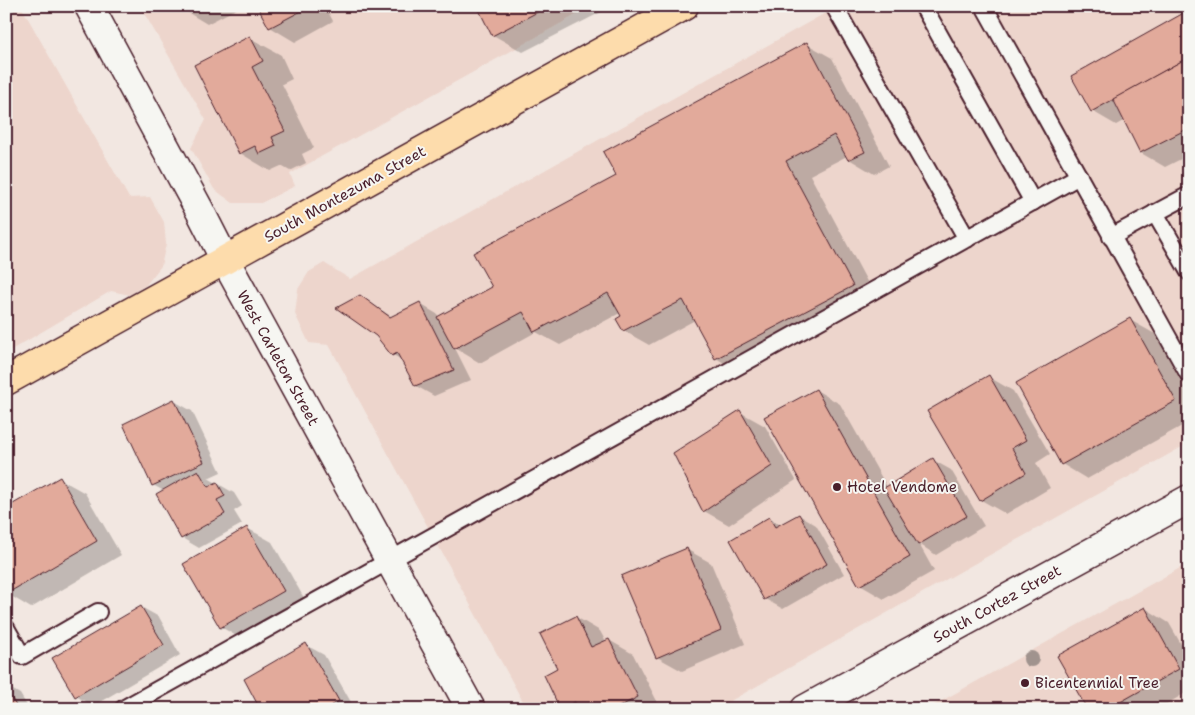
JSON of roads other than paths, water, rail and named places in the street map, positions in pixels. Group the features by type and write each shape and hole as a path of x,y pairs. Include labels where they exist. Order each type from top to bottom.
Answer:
{"main road":[{"name":"South Montezuma Street","path":"6,381 684,6"}],"street":[{"name":"West Carleton Street","path":"89,6 225,260 471,709"},
{"name":"South Cortez Street","path":"806,709 1189,499"}],"lane":[{"path":"834,6 967,239"},
{"path":"922,6 1033,202"},
{"path":"984,6 1189,375"},
{"path":"123,709 1078,176"},
{"path":"1111,237 1189,195"},
{"path":"1155,213 1189,272"},
{"path":"6,628 22,656 98,612"}],"place":[{"name":"Hotel Vendome","path":"837,487"},
{"name":"Bicentennial Tree","path":"1025,683"}]}
